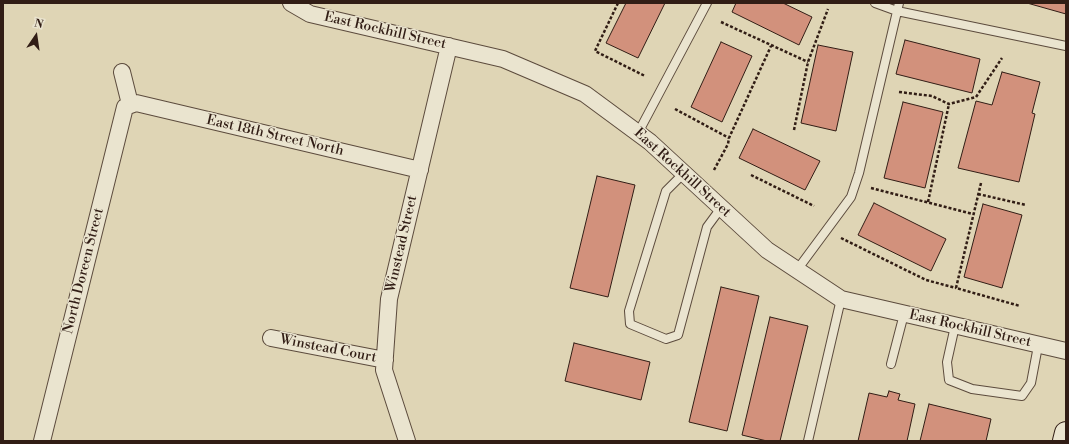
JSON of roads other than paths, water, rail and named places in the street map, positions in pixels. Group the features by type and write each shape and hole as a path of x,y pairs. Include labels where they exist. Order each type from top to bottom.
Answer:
{"main road":[{"path":"1064,441 1066,433"}],"street":[{"name":"East Rockhill Street","path":"291,3 310,14 503,59 585,94 638,133 684,173 767,250 841,299 1038,346 1066,351"},
{"name":"Winstead Street","path":"407,441 384,370 389,299 449,46"},
{"path":"122,72 130,104"},
{"name":"East 18th Street North","path":"130,104 136,103 420,170"},
{"name":"North Doreen Street","path":"42,441 125,106 130,104"},
{"name":"Winstead Court","path":"271,338 385,360"}],"lane":[{"path":"638,133 707,3"},
{"path":"875,3 1066,46"},
{"path":"797,270 851,197 859,173 898,7"},
{"path":"684,173 666,191 629,311 630,324 666,339 678,335 707,228 721,208"},
{"path":"808,441 841,299"},
{"path":"891,364 904,314"},
{"path":"955,326 947,362 949,380 972,389 1022,396 1031,383 1038,346"}]}
